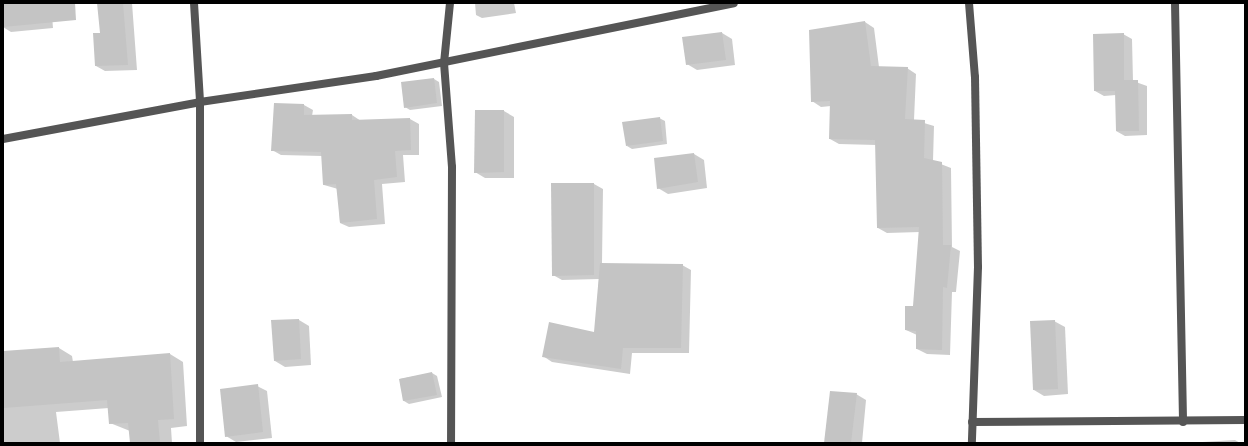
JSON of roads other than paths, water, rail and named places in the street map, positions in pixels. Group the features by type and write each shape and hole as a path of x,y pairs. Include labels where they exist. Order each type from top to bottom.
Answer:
{"street":[{"path":"194,3 200,102 200,443"},
{"path":"450,3 444,63 452,175 451,443"},
{"path":"3,139 200,102 444,63 734,3"},
{"path":"969,3 975,77 978,267 972,443"},
{"path":"1175,3 1183,422"},
{"path":"972,422 1183,422 1245,420"}]}
